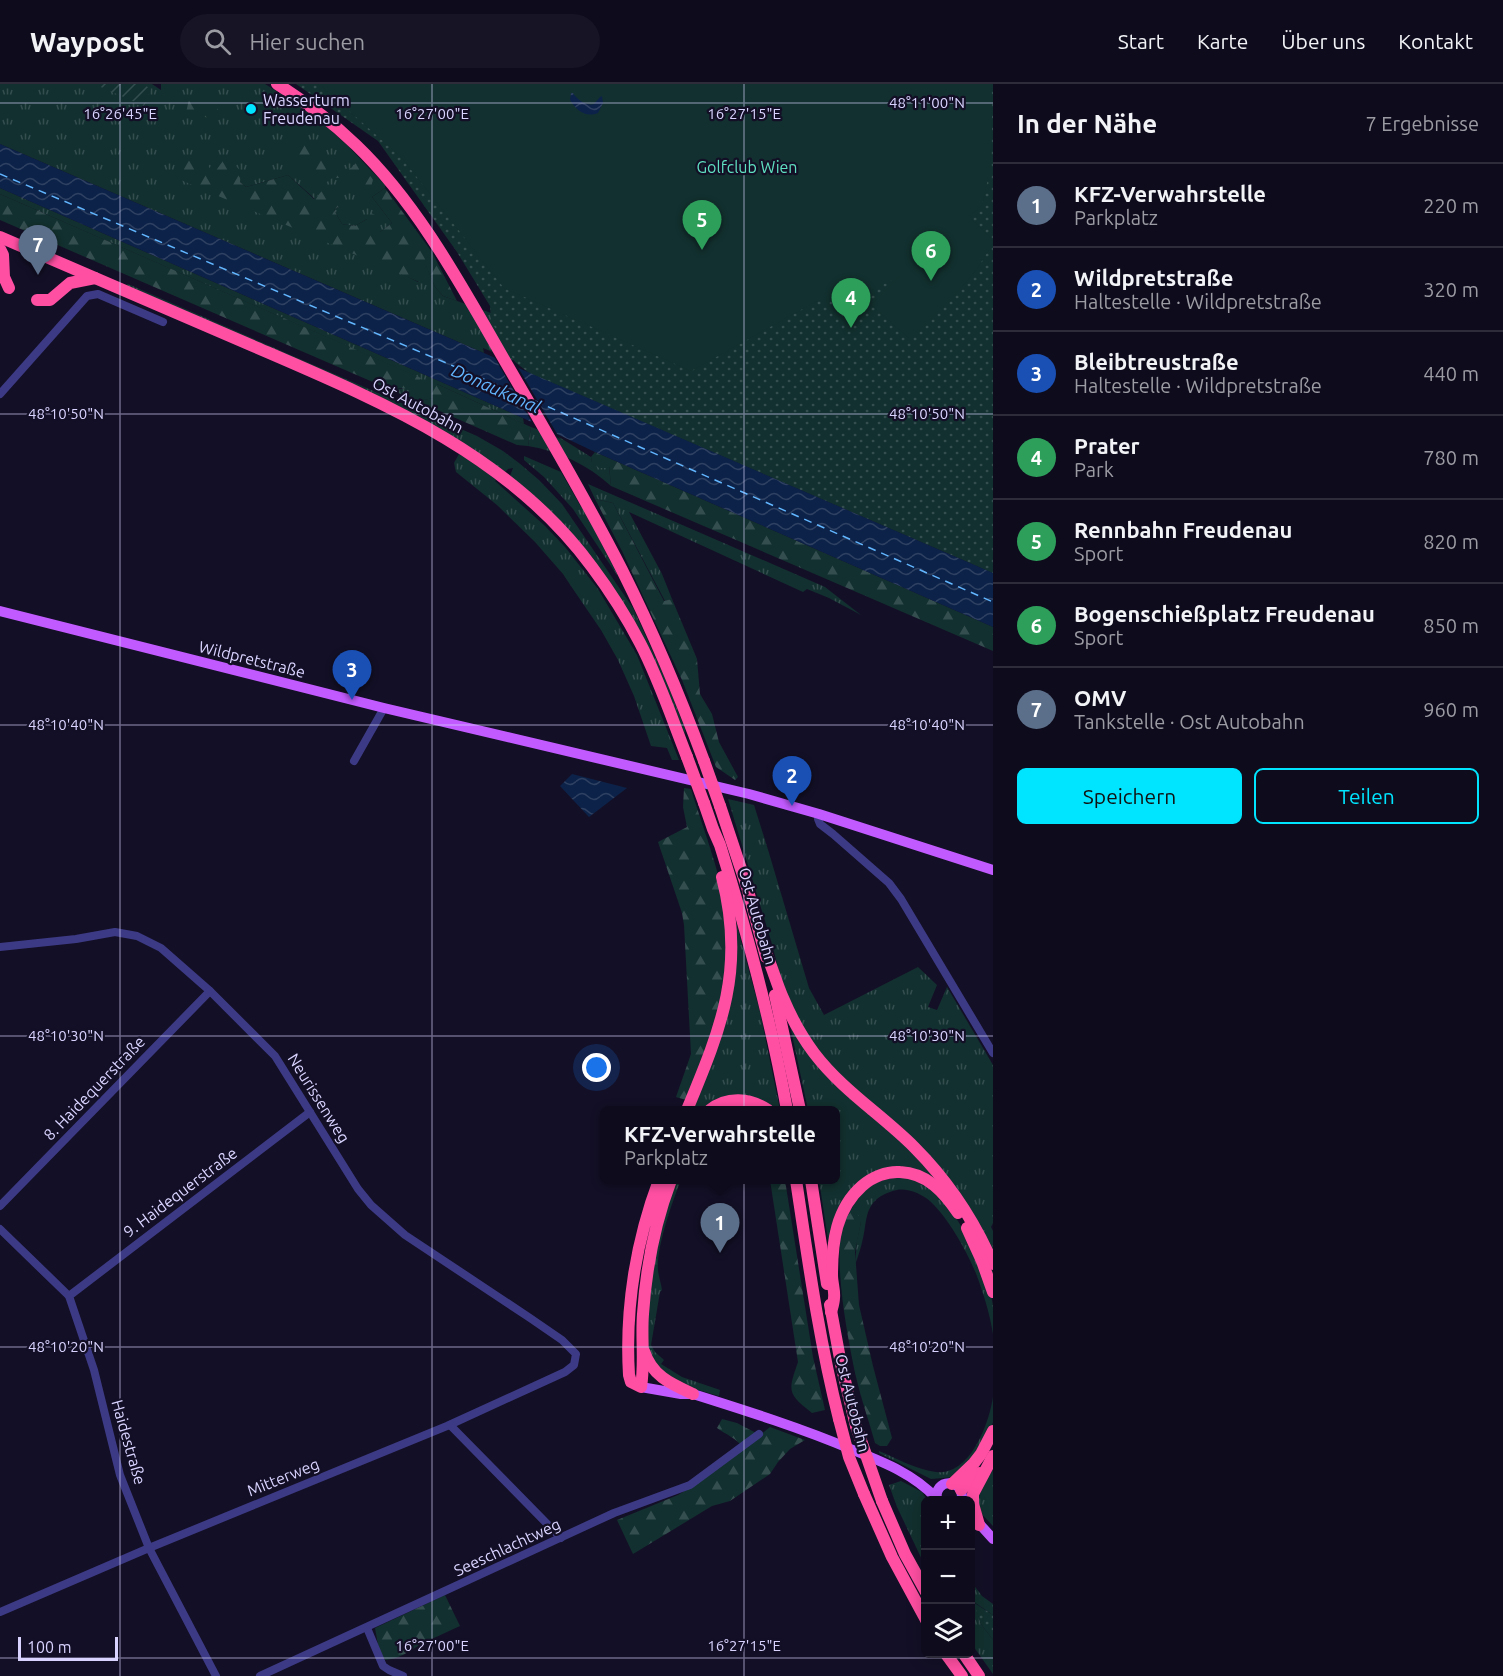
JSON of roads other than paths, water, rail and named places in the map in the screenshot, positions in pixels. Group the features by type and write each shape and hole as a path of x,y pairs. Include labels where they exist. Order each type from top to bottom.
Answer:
{"highway":[{"name":"Ost Autobahn","path":"277,84 320,113 357,146 394,186 466,295 587,504 622,570 704,761 747,887 780,1013 799,1106"},
{"name":"Ost Autobahn","path":"0,237 352,389 413,419 458,445 496,471 534,502 564,533 591,565 617,603 641,645 667,704 720,845 752,952 786,1106"},
{"path":"0,249 3,255 2,275 9,288"},
{"path":"38,300 50,300 70,283 96,278"},
{"path":"689,1106 721,1023 732,956 727,893 713,829"},
{"path":"765,951 783,999 798,1029 814,1053 835,1077 914,1147 946,1182 976,1228 993,1264"},
{"path":"716,1106 739,1100 751,1101 760,1106"},
{"path":"831,1312 834,1298 832,1278 837,1223 854,1193 873,1179 894,1172 909,1172 924,1178 938,1188 952,1204 969,1231 993,1292"},
{"path":"657,1184 644,1227 632,1293 629,1329 629,1374 632,1382 641,1388 643,1314 647,1272 670,1184"},
{"name":"Ost Autobahn","path":"797,1184 826,1366 849,1457 892,1557 921,1611"},
{"name":"Ost Autobahn","path":"812,1184 831,1312 856,1426 882,1501 905,1554 921,1583"},
{"path":"642,1346 648,1363 658,1375 693,1394"},
{"path":"954,1490 993,1431"},
{"path":"954,1490 992,1459"},
{"path":"973,1496 992,1459"},
{"path":"949,1658 962,1676"},
{"path":"966,1658 979,1676"}],"main road":[{"name":"Wildpretstraße","path":"0,611 384,708 749,794 993,870"},
{"path":"641,1388 693,1394 767,1417 954,1490"},
{"path":"901,1471 925,1487 933,1496"},
{"path":"936,1496 937,1491 954,1490"},
{"path":"975,1523 993,1539"}],"street":[{"path":"0,394 87,296 98,294 163,322"},
{"path":"354,761 384,708"},
{"path":"819,814 820,824 889,883 901,899 993,1053"},
{"name":"Neurissenweg","path":"0,947 76,939 115,932 137,936 161,948 210,991 275,1056 371,1205 405,1234 562,1340 576,1354 574,1365"},
{"name":"8. Haidequerstraße","path":"0,1206 210,991"},
{"name":"9. Haidequerstraße","path":"69,1296 310,1112"},
{"name":"Haidestraße","path":"0,1229 69,1296 94,1370 120,1475 150,1548 216,1676"},
{"name":"Mitterweg","path":"0,1612 450,1425 565,1372 574,1365"},
{"path":"450,1425 561,1538"},
{"name":"Seeschlachtweg","path":"260,1676 614,1514 690,1485 759,1434"},
{"path":"367,1628 383,1666 403,1676"}],"water":[{"path":"571,93 588,104 594,104 602,96 603,103 598,113 585,114 578,110 570,100"},
{"name":"Donaukanal","path":"0,144 993,573 993,627 0,188"},
{"path":"572,774 627,788 589,817 560,786"}],"place":[{"name":"Wasserturm Freudenau","path":"251,109"},
{"name":"Rennbahn Freudenau","path":"702,250"},
{"name":"OMV","path":"38,275"},
{"name":"Bogenschießplatz Freudenau","path":"931,281"},
{"name":"Prater","path":"851,328"},
{"name":"Bleibtreustraße","path":"352,700"},
{"name":"Wildpretstraße","path":"792,806"},
{"name":"KFZ-Verwahrstelle","path":"720,1253"}],"park label":[{"name":"Golfclub Wien","path":"747,167"}]}
